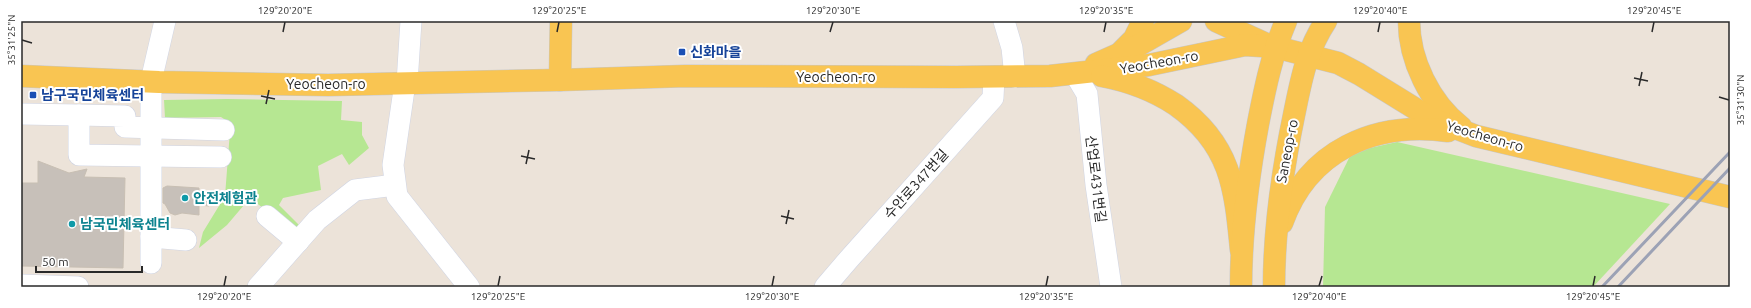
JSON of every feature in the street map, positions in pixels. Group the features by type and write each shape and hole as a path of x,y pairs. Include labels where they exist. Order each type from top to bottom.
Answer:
{"main road":[{"path":"560,80 561,21"},
{"path":"1113,58 1130,43 1142,21"},
{"path":"1050,76 1083,69 1113,58 1139,46 1181,21"},
{"path":"1216,21 1275,47"},
{"path":"1241,287 1241,250 1250,166 1281,21"},
{"path":"1275,47 1286,21"},
{"path":"1307,55 1315,21"},
{"name":"Saneop-ro","path":"1274,287 1274,255 1282,171 1307,55 1316,36 1326,21"},
{"path":"1409,21 1412,44 1418,64 1434,98 1453,121 1476,136"},
{"name":"Yeocheon-ro","path":"21,76 151,82 328,85 685,76 1015,77 1075,74 1148,65 1245,45 1275,47 1326,59 1349,68 1432,119 1476,136 1730,197"},
{"path":"1075,74 1124,80 1148,89 1184,111 1206,130 1217,146 1227,167 1233,188 1241,250"},
{"path":"1274,255 1279,231 1295,195 1316,167 1338,150 1364,139 1402,131 1439,130 1476,136"}],"street":[{"path":"151,263 151,82 165,21"},
{"path":"411,21 406,83 393,165 397,196 470,287"},
{"path":"1004,21 1012,48 1015,77"},
{"name":"산업로431번길","path":"1075,74 1086,94 1096,185 1111,287"},
{"name":"수안로347번길","path":"825,287 848,259 993,98 994,77"},
{"path":"21,114 125,116 125,127 224,130"},
{"path":"79,114 79,156 221,157"},
{"path":"258,287 317,220 355,190 396,186"},
{"path":"267,216 298,242"},
{"path":"151,237 186,240"},
{"path":"21,285 78,287"}],"green space":[{"path":"227,99 342,101 341,120 362,122 362,135 369,148 349,165 342,154 318,166 321,190 283,198 279,205 299,225 295,233 250,198 227,225 199,248 203,232 225,196 230,131 226,127 224,119 221,117 165,118 164,100"},
{"path":"1397,142 1670,204 1593,287 1323,287 1325,207 1352,152"}],"building":[{"name":"남국민체육센터","path":"38,161 69,173 87,169 84,177 125,178 123,268 21,266 21,183 38,183"},
{"name":"안전체험관","path":"167,186 199,188 199,191 210,192 209,206 199,205 199,215 182,213 175,215 170,213 163,203 163,188"}],"railway":[{"path":"1602,287 1730,152"},
{"path":"1618,287 1730,168"}],"place":[{"name":"신화마을","path":"682,52"},
{"name":"남구국민체육센터","path":"33,95"},
{"name":"안전체험관","path":"185,198"},
{"name":"남국민체육센터","path":"72,224"}]}
